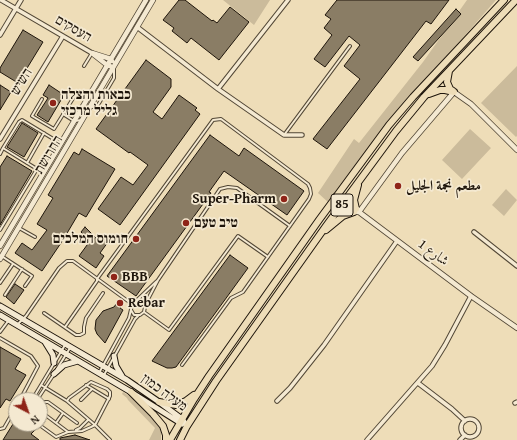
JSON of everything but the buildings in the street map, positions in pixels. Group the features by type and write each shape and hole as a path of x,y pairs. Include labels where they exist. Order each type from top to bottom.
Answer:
{"highway":[{"name":"85","path":"170,440 199,391 337,196 401,110 447,59 504,0"},
{"name":"85","path":"180,440 216,381 317,238 396,131 424,97 516,0"},
{"path":"450,69 446,82 450,89 454,92"},
{"path":"424,97 440,90 454,92"},
{"path":"317,238 337,220 356,211 355,194 360,180"},
{"path":"159,402 181,404 199,391"},
{"path":"131,392 163,426 166,440"}],"main road":[{"name":"מעלה כמון","path":"0,306 127,380 159,402 188,426"},
{"name":"מעלה כמון","path":"0,315 181,421"},
{"path":"43,340 53,355 54,364"},
{"path":"114,356 114,362 118,370 127,380"},
{"path":"54,374 64,365 78,361"}],"street":[{"name":"העסקים","path":"1,0 92,53"},
{"path":"0,35 21,0"},
{"name":"החרושת","path":"0,246 2,240 146,0"},
{"name":"החרושת","path":"1,258 153,0"},
{"path":"218,89 288,0"},
{"path":"137,27 218,89 284,135 302,135"},
{"name":"השיש","path":"0,140 63,36"},
{"path":"92,53 111,59 114,66"},
{"path":"92,53 107,65 114,66"},
{"path":"356,211 402,153 454,92 470,104 517,150"},
{"name":"شارع 1","path":"337,196 471,296 517,328"},
{"path":"474,232 517,266"},
{"path":"277,401 290,388 324,345 397,241"},
{"path":"367,440 418,383 438,355 471,296"},
{"path":"418,383 465,421"},
{"path":"471,419 478,424 479,432 476,438 465,436 461,429 465,421 471,419"},
{"path":"460,440 465,436"}],"lane":[{"path":"284,135 350,46"},
{"path":"84,66 92,53"},
{"path":"42,99 32,116 54,129 76,92"},
{"path":"63,114 74,121 82,120"},
{"path":"65,327 213,120 221,119 308,184 311,194 309,199 243,292 231,298 182,365"},
{"path":"0,154 20,120 61,143"},
{"path":"27,163 44,133"},
{"path":"3,148 37,169 45,170"},
{"path":"0,230 37,169"},
{"path":"101,374 114,356 135,319 144,312 146,303 158,280 219,191 224,188 237,188 290,226"},
{"path":"13,208 20,212"},
{"path":"4,223 11,227"},
{"path":"18,228 35,237"},
{"path":"144,312 169,330 238,236 268,257"},
{"path":"1,258 32,276 25,286"},
{"path":"17,325 59,268 67,260 71,260 132,304"},
{"path":"0,283 13,264"},
{"path":"5,295 22,270"},
{"path":"132,304 141,298 158,280"},
{"path":"44,313 76,335 84,334 86,318 102,293"},
{"path":"136,302 142,303 145,307"},
{"path":"101,374 127,320 132,304"},
{"path":"131,310 134,315 138,316"},
{"path":"0,332 9,320"},
{"path":"0,338 31,356 38,366 24,392"},
{"path":"37,392 54,364 68,346"},
{"path":"42,392 54,374 68,346"},
{"path":"48,431 56,437 68,432 82,430 95,425 111,394 107,389 93,382 89,382 67,401"},
{"path":"41,385 67,401 110,440"},
{"path":"86,385 109,399"},
{"path":"81,400 92,389"},
{"path":"48,402 77,422"},
{"path":"56,423 63,412"},
{"path":"48,417 68,432"},
{"path":"75,431 88,420"},
{"path":"0,429 4,428 8,421"}],"shaded area":[{"path":"223,0 270,0 254,25"},
{"path":"467,0 496,0 393,115 329,203 318,193 354,139 359,143 423,62"},
{"path":"517,66 517,136 516,137 481,103"},
{"path":"470,129 491,148 462,179 442,160"},
{"path":"506,189 517,200 504,216 492,205"},
{"path":"123,392 138,402 153,418 161,430 161,440 149,440 155,428 122,394"}],"place":[{"name":"כבאות והצלה גליל מרכזי","path":"53,103"},
{"name":"مطعم نجمة الجليل","path":"398,186"},
{"name":"Super-Pharm","path":"284,199"},
{"name":"טיב טעם","path":"186,223"},
{"name":"חומוס המלכים","path":"136,239"},
{"name":"BBB","path":"114,277"},
{"name":"Rebar","path":"120,303"}]}
